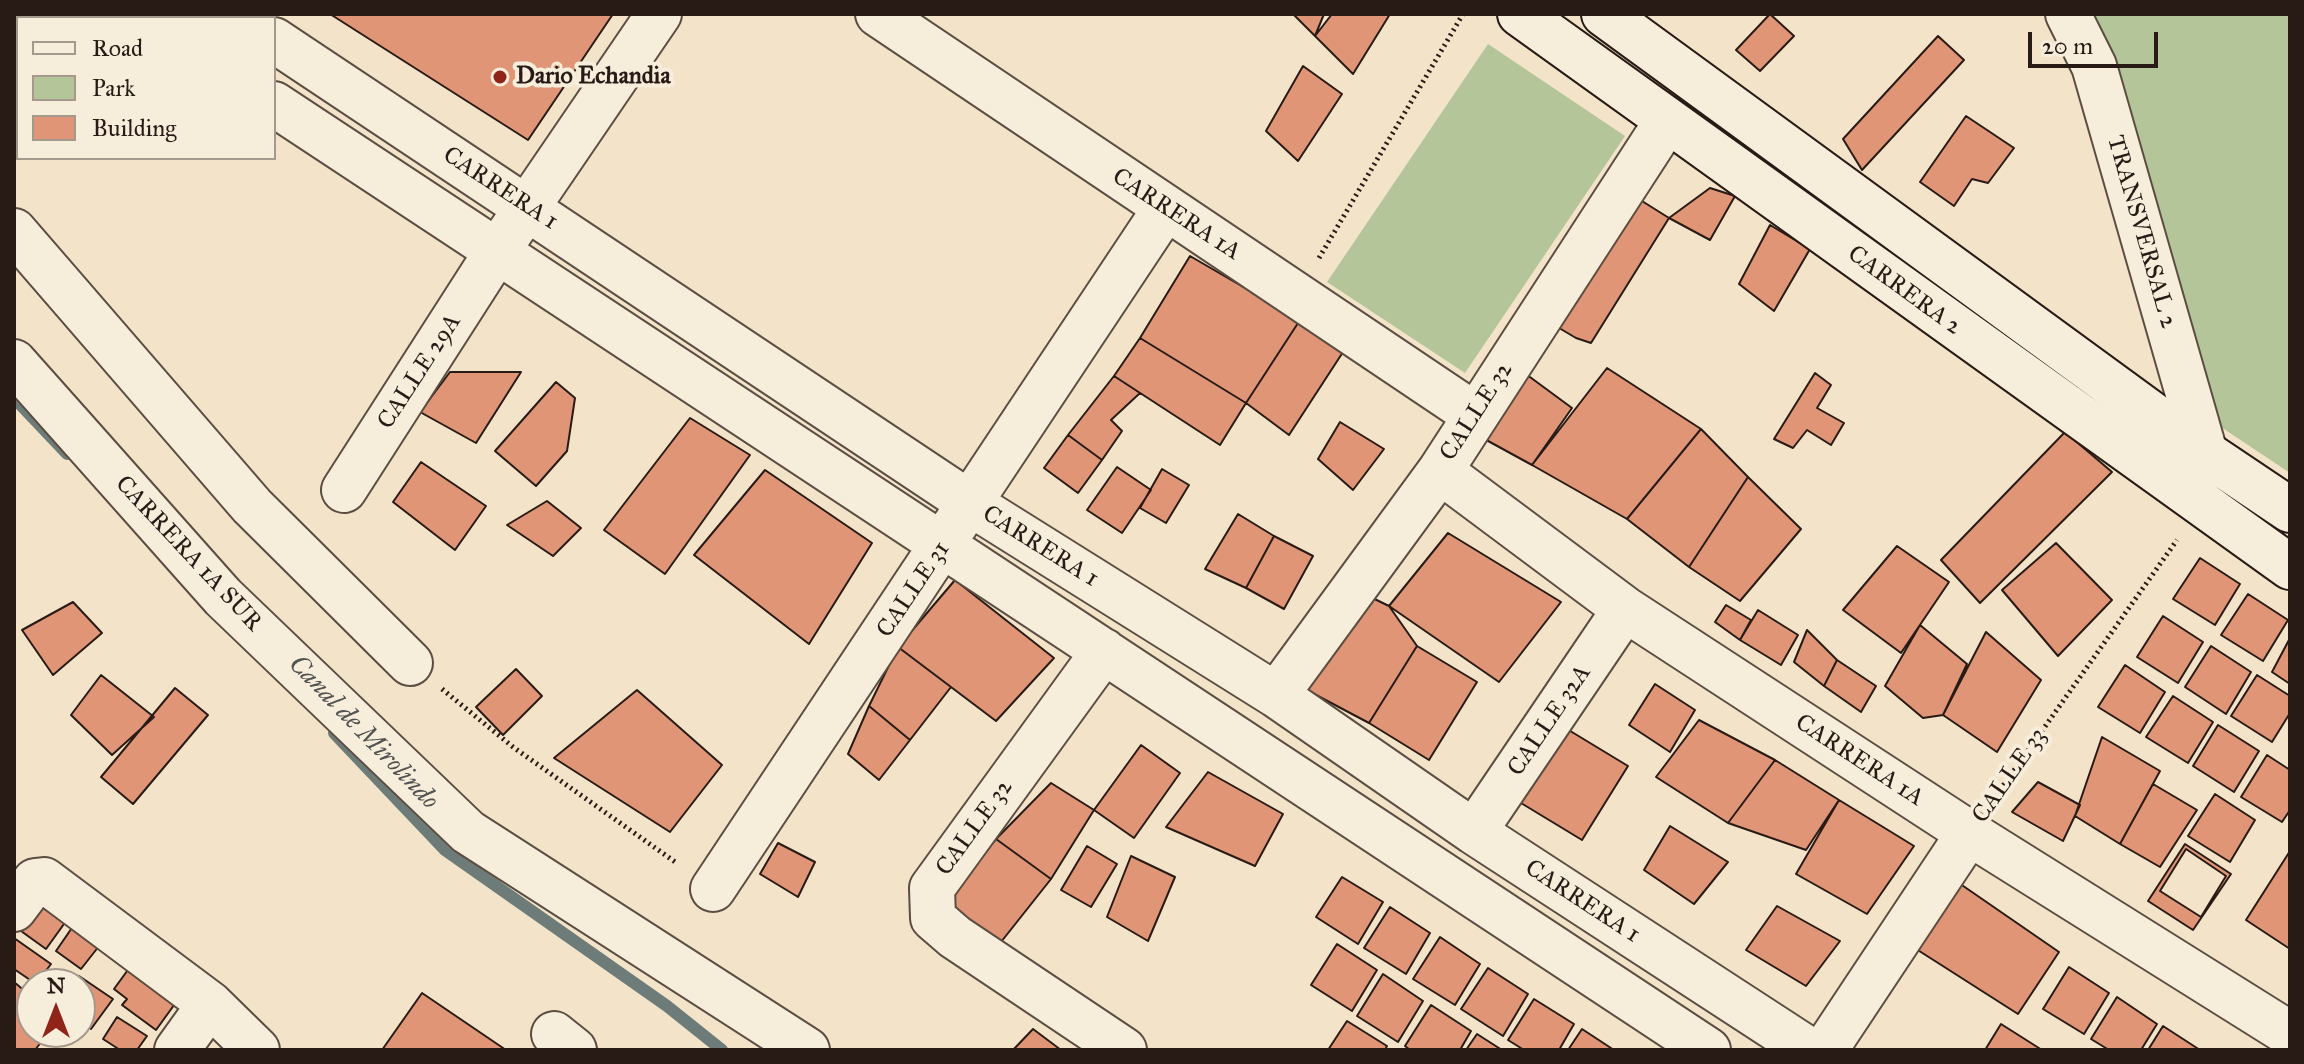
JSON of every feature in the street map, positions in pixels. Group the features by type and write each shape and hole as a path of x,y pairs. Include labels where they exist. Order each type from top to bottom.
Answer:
{"street":[{"name":"CALLE 29A","path":"344,490 496,253 659,14"},
{"name":"CARRERA 1A","path":"878,14 1165,209 1298,293 1475,415"},
{"name":"CARRERA 2","path":"1520,14 2290,567"},
{"name":"CARRERA 2","path":"1604,14 2205,453 2290,510"},
{"name":"TRANSVERSAL 2","path":"2068,14 2094,66 2205,453"},
{"name":"CARRERA 1","path":"276,41 971,504 1276,695 1474,832 1809,1050"},
{"path":"276,105 1708,1050"},
{"name":"CALLE 32","path":"1276,695 1440,471 1667,121"},
{"name":"CALLE 31","path":"713,889 943,548 1165,209"},
{"path":"14,231 252,506 410,663"},
{"name":"CARRERA 1A SUR","path":"14,362 223,597 468,832 807,1050"},
{"name":"CARRERA 1A","path":"1440,471 1625,609 1969,833 2290,1034"},
{"name":"CALLE 32A","path":"1474,832 1625,609"},
{"name":"CALLE 32","path":"1104,651 932,888 933,918 955,937 1124,1050"},
{"name":"CALLE 33","path":"1825,1050 1969,833"},
{"path":"29,894 210,1004 257,1050"},
{"path":"177,1050 210,1004"}],"path":[{"path":"1298,293 1463,14"},
{"name":"CALLE 33","path":"1969,833 2201,505"},
{"path":"410,663 513,747 713,889"}],"green space":[{"path":"2088,14 2290,14 2290,473 2221,427"},
{"path":"1488,44 1625,136 1465,373 1327,282"}],"building":[{"name":"Dario Echandia","path":"330,14 613,14 528,140"},
{"path":"1293,14 1324,14 1315,36"},
{"path":"1332,14 1390,14 1353,74 1315,36"},
{"path":"1770,14 1794,36 1760,71 1736,50"},
{"path":"1938,36 1964,60 1862,170 1843,139"},
{"path":"1303,66 1342,94 1298,161 1266,131"},
{"path":"1966,116 2014,148 1988,183 1972,179 1954,206 1920,182"},
{"path":"1710,188 1735,196 1710,240 1669,218"},
{"path":"1634,196 1669,218 1591,343 1576,338 1554,325"},
{"path":"1770,225 1810,249 1774,311 1739,284"},
{"path":"1190,256 1300,320 1246,403 1140,338"},
{"path":"1300,320 1345,349 1289,435 1246,403"},
{"path":"1140,338 1246,403 1220,445 1114,376"},
{"path":"1515,366 1572,408 1532,465 1468,430"},
{"path":"1607,368 1701,429 1627,519 1532,465"},
{"path":"450,372 521,372 476,443 420,412"},
{"path":"1815,373 1831,385 1817,408 1844,423 1831,445 1807,430 1793,448 1774,439"},
{"path":"1114,376 1140,393 1111,420 1122,431 1102,460 1068,435"},
{"path":"556,382 575,398 567,451 536,486 495,451"},
{"path":"690,418 750,455 665,574 604,530"},
{"path":"1340,422 1384,449 1353,490 1318,459"},
{"path":"1701,429 1748,477 1689,567 1627,519"},
{"path":"2065,432 2112,472 1980,603 1941,560"},
{"path":"1068,435 1102,460 1078,493 1044,468"},
{"path":"421,462 486,506 455,550 393,502"},
{"path":"1117,467 1151,490 1122,533 1087,510"},
{"path":"1162,469 1189,485 1166,523 1140,508"},
{"path":"765,470 872,543 809,644 694,555"},
{"path":"1748,477 1801,529 1740,601 1689,567"},
{"path":"547,501 581,528 553,556 507,525"},
{"path":"1238,514 1274,536 1246,588 1205,569"},
{"path":"1448,533 1561,602 1499,682 1389,606"},
{"path":"1274,536 1313,556 1284,609 1246,588"},
{"path":"2056,543 2112,600 2058,656 2002,590"},
{"path":"1897,546 1949,582 1901,653 1843,610"},
{"path":"2200,558 2240,584 2215,625 2173,599"},
{"path":"955,580 1054,658 996,721 898,647"},
{"path":"1360,592 1389,606 1417,646 1369,723 1301,687"},
{"path":"2248,594 2288,620 2263,661 2221,635"},
{"path":"73,602 102,633 53,675 22,630"},
{"path":"1726,605 1751,620 1740,640 1715,622"},
{"path":"1758,610 1798,635 1781,665 1740,640"},
{"path":"2163,616 2203,642 2178,683 2137,657"},
{"path":"1920,625 1967,664 1943,715 1923,718 1885,686"},
{"path":"1807,630 1837,660 1824,686 1794,662"},
{"path":"1986,632 2041,680 1997,752 1943,715"},
{"path":"2290,638 2290,684 2272,672"},
{"path":"1417,646 1477,682 1429,760 1369,723"},
{"path":"2211,646 2251,672 2226,714 2185,687"},
{"path":"898,647 951,687 910,740 869,706"},
{"path":"1837,660 1876,686 1861,712 1824,686"},
{"path":"2125,665 2165,692 2140,733 2098,707"},
{"path":"516,669 542,696 503,735 476,707"},
{"path":"101,675 154,717 112,755 71,715"},
{"path":"2257,675 2290,696 2290,713 2272,742 2231,716"},
{"path":"1655,684 1695,710 1670,752 1629,725"},
{"path":"175,688 208,715 133,804 101,777"},
{"path":"637,690 722,765 670,832 554,758"},
{"path":"2173,696 2213,722 2188,763 2146,737"},
{"path":"869,706 910,740 879,780 848,754"},
{"path":"1699,720 1775,760 1728,823 1656,777"},
{"path":"2218,725 2259,751 2234,792 2193,766"},
{"path":"1562,726 1628,766 1582,840 1516,800"},
{"path":"2102,737 2160,771 2120,844 2075,816"},
{"path":"1141,745 1180,773 1134,838 1094,810"},
{"path":"2267,755 2290,770 2290,810 2282,822 2241,797"},
{"path":"1775,760 1839,800 1806,850 1728,823"},
{"path":"1208,772 1283,814 1255,866 1166,827"},
{"path":"2038,782 2080,805 2063,841 2012,812"},
{"path":"1051,783 1094,810 1051,879 996,839"},
{"path":"2153,784 2197,810 2160,867 2120,844"},
{"path":"2215,794 2255,820 2230,862 2188,836"},
{"path":"1839,800 1914,846 1867,914 1796,874"},
{"path":"1670,826 1728,862 1694,904 1644,870"},
{"path":"996,839 1051,879 1001,942 942,902"},
{"path":"778,843 815,862 798,897 760,874"},
{"path":"2185,844 2231,874 2193,930 2148,901"},
{"path":"1087,846 1117,864 1091,907 1061,890"},
{"path":"2186,849 2226,876 2201,917 2160,891"},
{"path":"2290,851 2290,949 2246,920"},
{"path":"1131,856 1175,877 1148,941 1107,917"},
{"path":"1342,877 1383,902 1358,944 1316,917"},
{"path":"1956,881 2059,952 2018,1014 1913,947"},
{"path":"38,894 69,917 46,949 14,926"},
{"path":"1777,906 1840,941 1806,986 1746,950"},
{"path":"1390,907 1430,933 1406,974 1364,948"},
{"path":"76,922 103,941 82,968 56,951"},
{"path":"1440,937 1480,964 1455,1005 1413,979"},
{"path":"14,938 51,964 48,968 14,969"},
{"path":"1337,944 1377,970 1352,1011 1311,985"},
{"path":"130,967 177,1001 156,1030 122,1005 127,999 114,989"},
{"path":"2069,967 2109,993 2084,1034 2043,1009"},
{"path":"1488,968 1528,994 1503,1036 1461,1009"},
{"path":"1383,974 1423,1001 1398,1042 1357,1016"},
{"path":"14,982 16,1048 37,1048 14,1050"},
{"path":"96,988 113,999 96,1022"},
{"path":"422,993 506,1050 382,1050"},
{"path":"2117,997 2157,1024 2141,1050 2109,1050 2091,1039"},
{"path":"1534,999 1574,1024 1559,1050 1524,1050 1508,1040"},
{"path":"1431,1005 1471,1031 1460,1050 1410,1050 1405,1046"},
{"path":"117,1017 147,1036 137,1050 120,1050 103,1039"},
{"path":"1347,1021 1387,1046 1385,1050 1328,1050"},
{"path":"2001,1024 2042,1050 1985,1050"},
{"path":"2163,1026 2200,1050 2148,1050"},
{"path":"1033,1029 1061,1050 1013,1050"},
{"path":"1582,1029 1614,1050 1568,1050"},
{"path":"1477,1034 1502,1050 1466,1050"}],"waterway":[{"name":"Canal de Mirolindo","path":"14,398 67,454"},
{"name":"Canal de Mirolindo","path":"334,733 445,850 667,1006 722,1050"}],"place":[{"name":"Dario Echandia","path":"500,77"}]}
